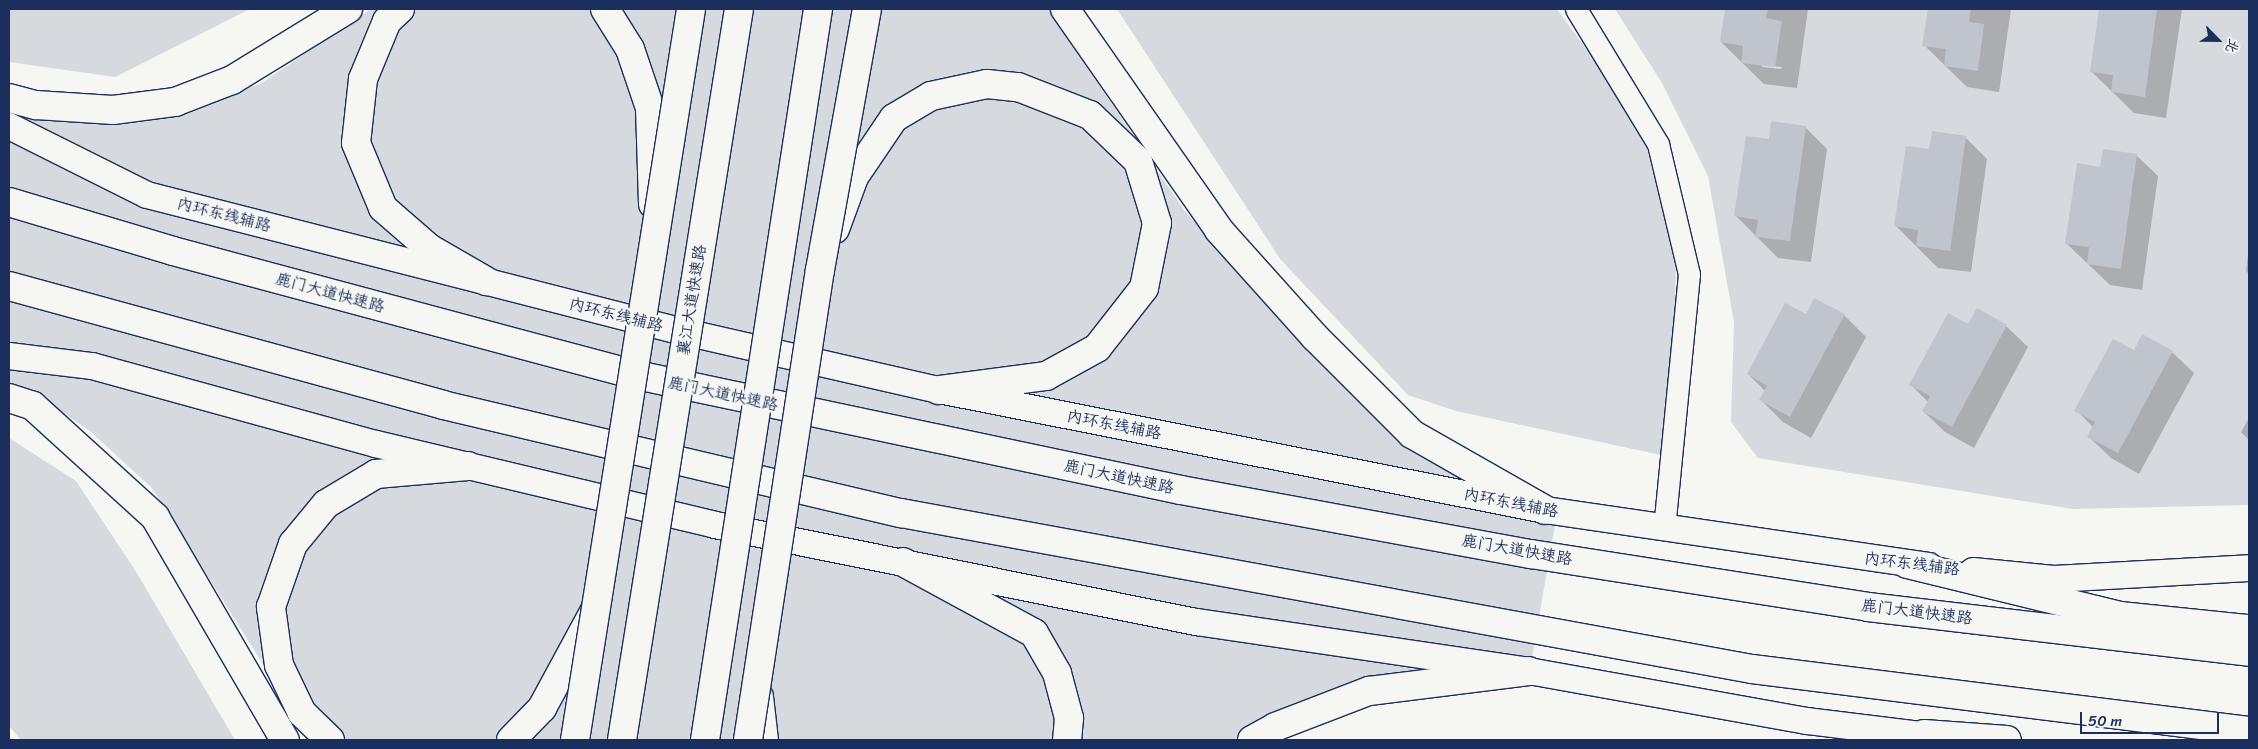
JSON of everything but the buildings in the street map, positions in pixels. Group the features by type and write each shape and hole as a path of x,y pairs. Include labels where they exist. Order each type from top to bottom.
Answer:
{"highway":[{"path":"9,98 36,105 113,110 175,102 232,80 348,9"},
{"path":"400,9 387,21 363,79 356,143 383,208 428,248 486,281"},
{"path":"605,9 630,49 650,108 654,246"},
{"path":"576,740 691,9"},
{"name":"襄江大道快速路","path":"622,740 739,9"},
{"path":"705,740 818,9"},
{"path":"748,740 820,270 867,9"},
{"path":"1065,9 1219,230 1315,337 1412,434 1545,510"},
{"path":"820,270 854,177 894,118 931,96 987,84 1018,87 1090,115 1138,161 1157,223 1144,288 1097,348 1046,376 939,390"},
{"name":"鹿门大道快速路","path":"9,202 173,251 627,373 1162,486 1531,554 1868,607 2249,652"},
{"path":"9,286 443,405 901,513 1752,669 2249,731"},
{"path":"9,398 33,406 155,517 284,740"},
{"path":"330,740 302,714 279,666 271,607 293,544 326,504 376,474 468,466"},
{"path":"904,562 1034,633 1057,672 1069,718 1067,740"},
{"path":"1907,564 2120,616 2249,629"},
{"path":"511,740 542,708 595,611"},
{"path":"1252,740 1369,691 1529,671"},
{"path":"758,679 764,740"},
{"path":"1924,734 2007,740"}],"main road":[{"name":"内环东线辅路","path":"9,126 147,195 486,281 939,390 1545,510 1907,564 2054,580 2249,568"},
{"path":"9,356 92,366 468,466 715,525 1197,622 1529,671 1807,721 1962,740"}],"street":[{"path":"1576,9 1658,144 1689,274 1664,528"}],"shaded area":[{"path":"9,9 250,9 115,77 9,62"},
{"path":"371,9 1047,9 1184,210 1280,319 1418,455 1555,525 1531,663 1294,706 1234,740 311,740 152,488 90,431 35,394 9,384 9,111 163,114 260,84"},
{"path":"1117,9 1557,9 1611,83 1647,148 1676,267 1670,457 1456,411 1408,395 1281,260"},
{"path":"1615,9 2249,9 2249,505 2073,509 1758,458 1731,422 1734,322 1708,176 1662,83"},
{"path":"9,438 76,481 135,570 235,740 21,740 9,726"}]}
